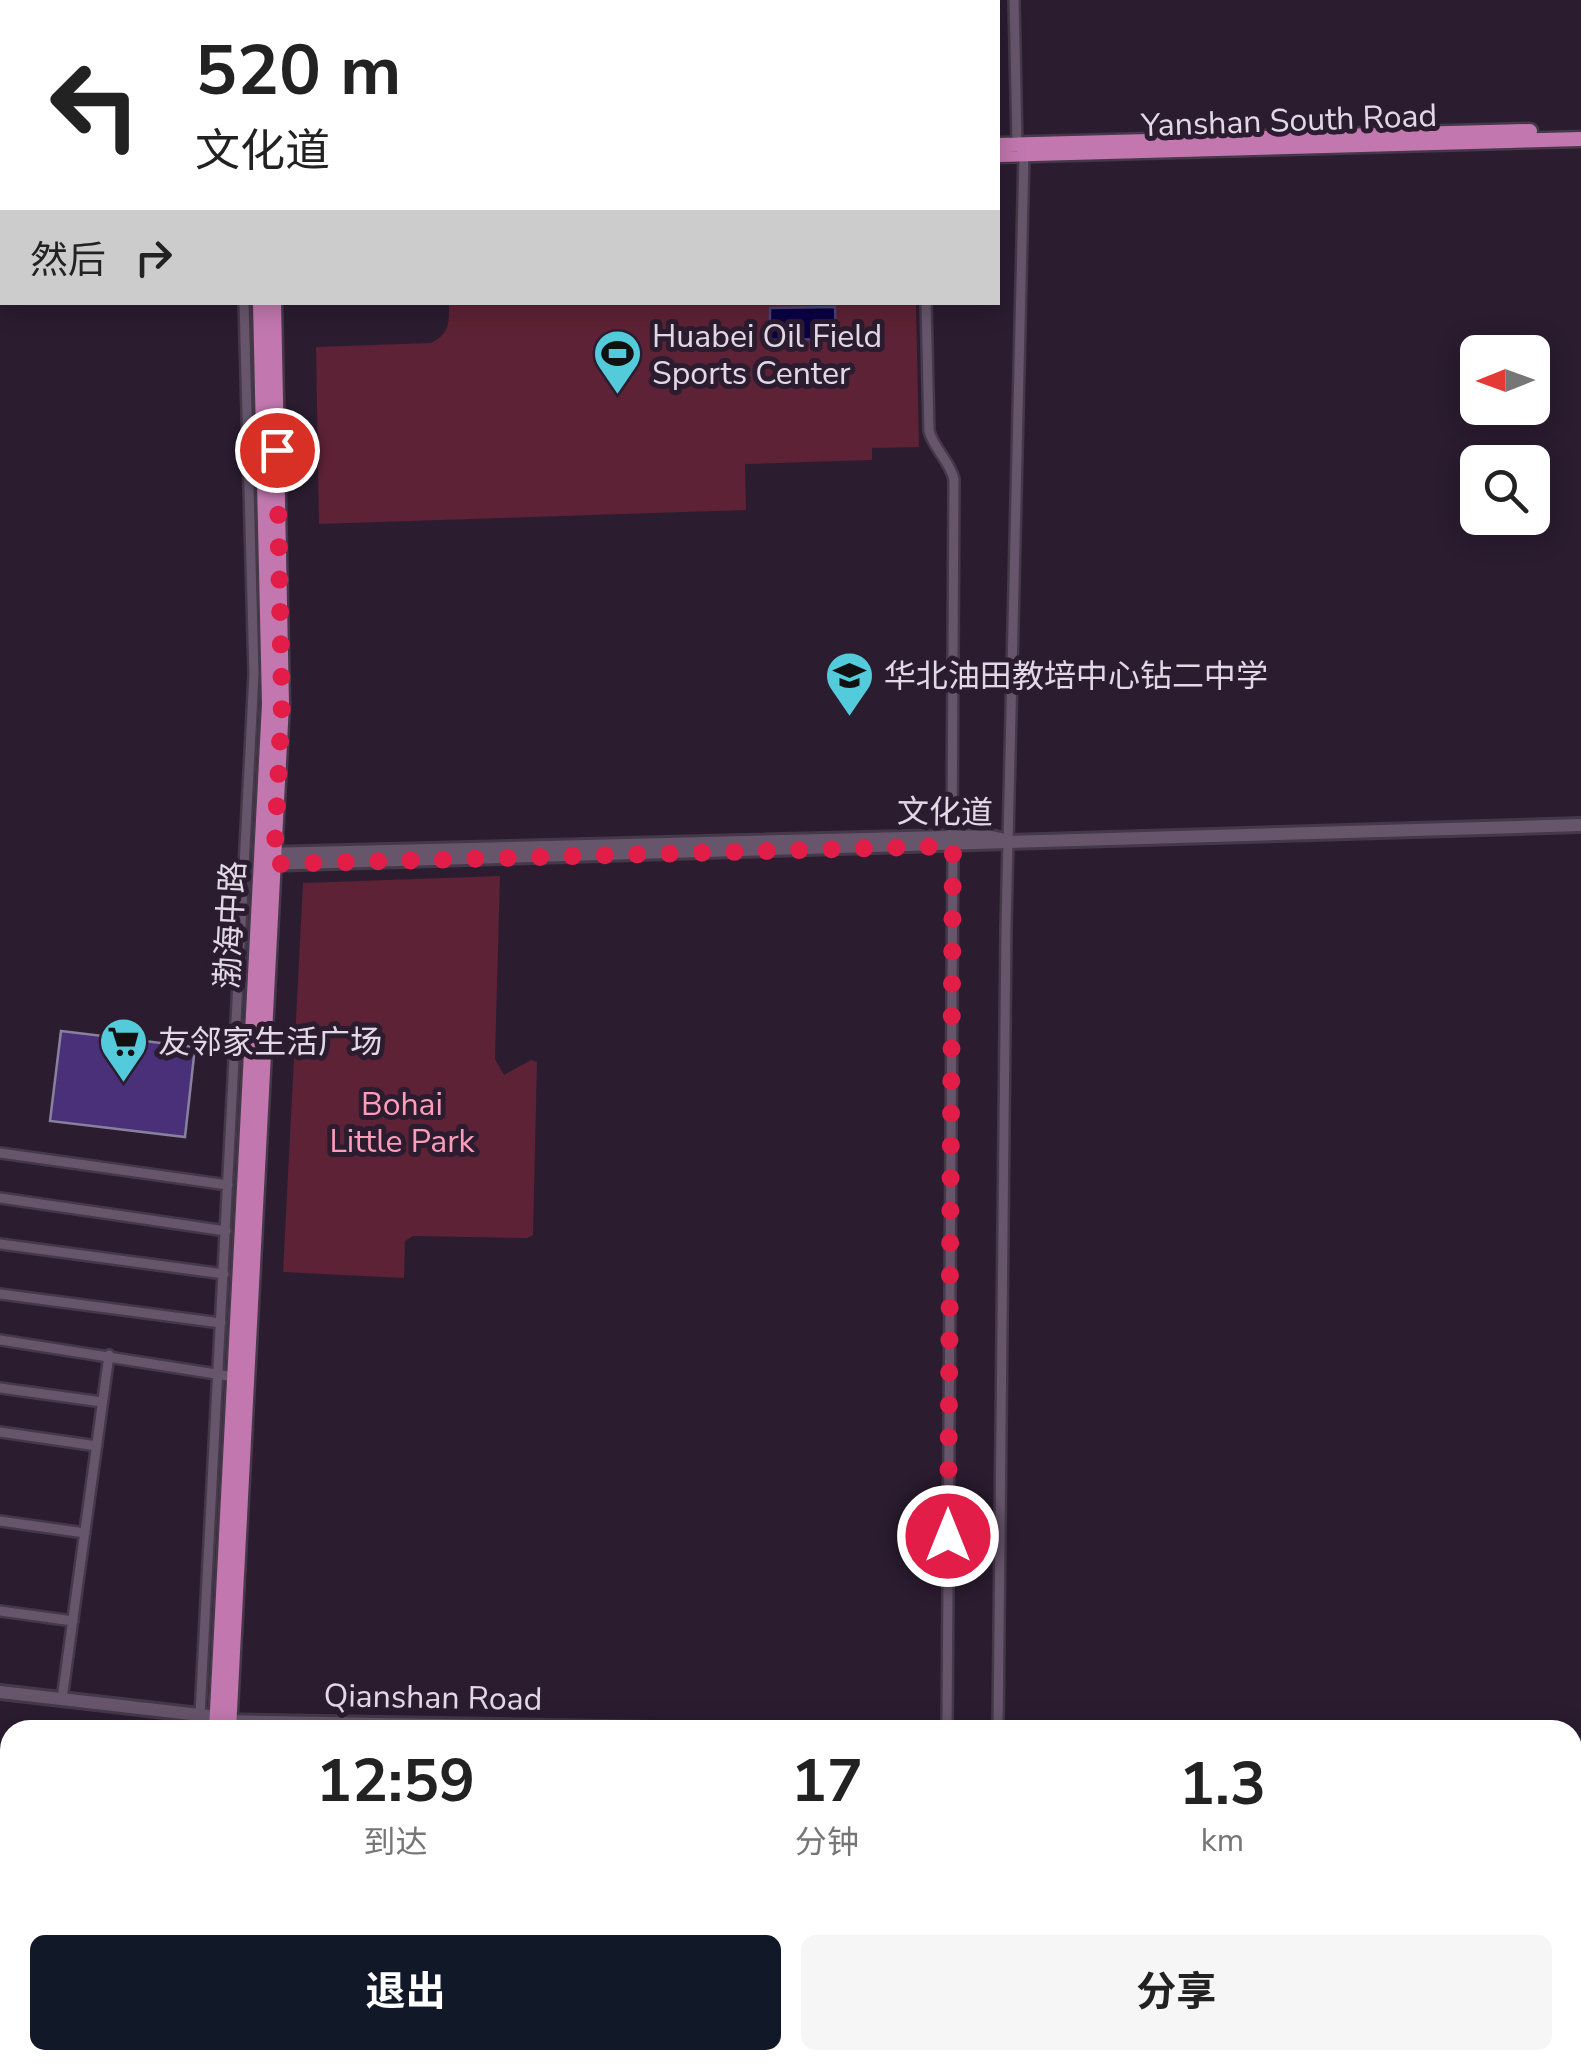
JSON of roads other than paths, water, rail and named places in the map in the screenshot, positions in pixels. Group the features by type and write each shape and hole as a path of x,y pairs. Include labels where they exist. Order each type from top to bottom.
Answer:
{"main road":[{"name":"Yanshan South Road","path":"1000,154 1021,149 1581,130"},
{"name":"Yanshan South Road","path":"1000,145 1021,149 1581,139"},
{"name":"渤海中路","path":"222,1720 267,859 269,687 260,305"},
{"name":"渤海中路","path":"222,1720 227,1375 282,670 274,305"},
{"name":"文化道","path":"267,859 952,842 987,836 1008,840 1581,825"},
{"name":"Qianshan Road","path":"0,1692 200,1715 212,1720"}],"street":[{"path":"998,1720 1021,149 1014,0"},
{"path":"200,1715 227,1375 221,1323 254,674 244,305"},
{"path":"926,305 930,431 954,479 947,1720"},
{"path":"0,1153 228,1185"},
{"path":"0,1198 226,1231"},
{"path":"0,1244 224,1274"},
{"path":"0,1294 221,1323"},
{"path":"0,1340 227,1375"},
{"path":"62,1699 109,1355"},
{"path":"0,1388 102,1402"},
{"path":"0,1432 96,1446"},
{"path":"0,1521 84,1533"},
{"path":"0,1611 73,1621"}],"place":[{"name":"Huabei Oil Field Sports Center","path":"617,396"},
{"name":"华北油田教培中心钻二中学","path":"849,718"},
{"name":"友邻家生活广场","path":"123,1084"}],"park label":[{"name":"Bohai Little Park","path":"402,1122"}]}
